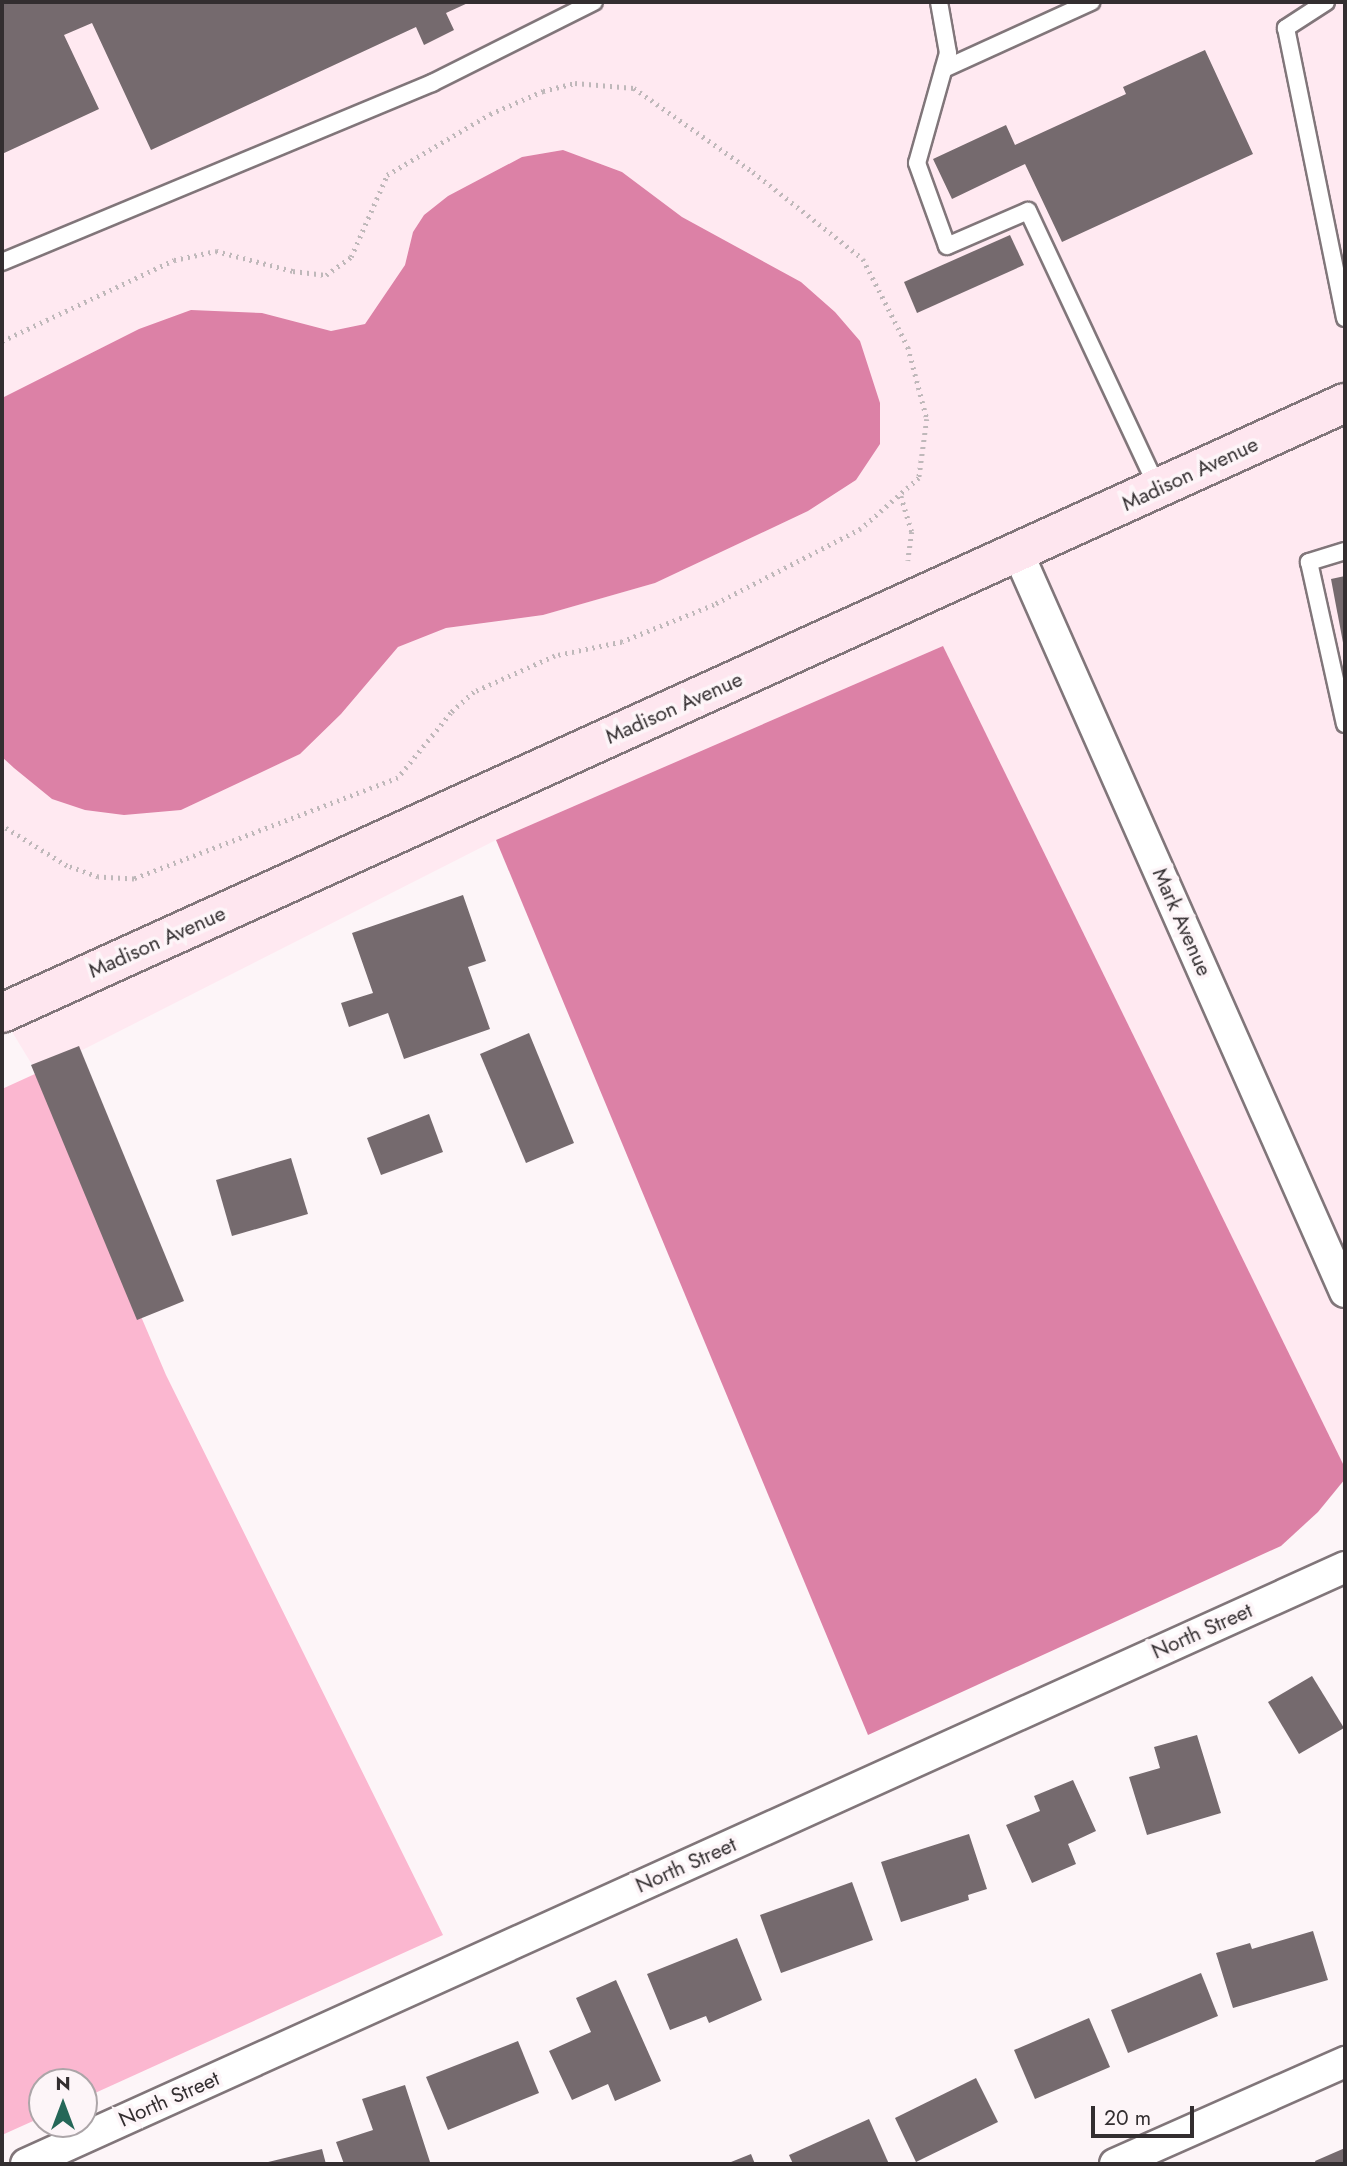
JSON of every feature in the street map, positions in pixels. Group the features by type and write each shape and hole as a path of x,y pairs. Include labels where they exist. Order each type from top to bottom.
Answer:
{"street":[{"name":"Madison Avenue","path":"2,1013 1345,403"},
{"name":"Mark Avenue","path":"1018,553 1345,1292"},
{"name":"North Street","path":"26,2164 1345,1567"},
{"path":"1115,2164 1345,2062"}],"lane":[{"path":"2,262 432,83 594,2"},
{"path":"939,2 948,53 917,163 947,246 1028,211 1158,488"},
{"path":"944,69 1091,2"},
{"path":"1326,2 1286,28 1345,318"},
{"path":"1345,551 1309,562 1345,724"}],"path":[{"path":"2,341 174,260 205,253 216,251 326,275 351,257 387,175 490,114 543,91 575,83 634,88 753,172 863,259 908,347 928,419 919,478 861,529 714,605 622,642 555,656 474,692 451,713 398,778 134,879 98,877 68,866 2,826"},
{"path":"901,496 912,531 904,604"}],"shaded area":[{"path":"2,2 1345,2 1345,381 2,991 2,757 52,799 181,810 300,754 341,714 398,647 446,628 543,615 655,583 808,511 856,480 880,444 860,341 835,312 801,282 682,217 622,172 563,150 522,157 448,196 424,215 413,232 405,265 365,324 331,331 262,313 139,329 2,398"},
{"path":"563,150 622,172 682,217 801,282 835,312 860,341 880,403 880,444 856,480 808,511 655,583 543,615 446,628 398,647 341,714 300,754 181,810 124,815 85,810 52,799 14,768 2,757 2,398 139,329 191,310 262,313 331,331 365,324 405,265 413,232 424,215 448,196 522,157"},
{"path":"1345,424 1345,1468 943,646 496,840 37,1073 11,1030"},
{"path":"943,646 1345,1468 1345,1479 1318,1512 1281,1546 868,1735 496,840"},
{"path":"37,1073 166,1375 443,1935 98,2092 98,2068 28,2068 28,2123 2,2135 2,1089"}],"building":[{"path":"2,2 470,2 446,13 454,30 424,45 416,27 151,150 92,23 64,35 99,109 2,154"},
{"path":"1205,50 1253,154 1062,242 1025,164 952,199 933,159 1006,125 1015,145 1126,94 1123,87"},
{"path":"1010,235 1024,265 917,313 904,282"},
{"path":"1345,576 1345,648 1344,648 1331,579"},
{"path":"463,895 486,961 468,967 490,1029 404,1059 388,1013 349,1027 341,1003 373,993 352,933"},
{"path":"529,1033 574,1143 526,1163 480,1054"},
{"path":"79,1046 184,1301 137,1320 31,1065"},
{"path":"429,1114 443,1152 381,1175 367,1138"},
{"path":"291,1158 308,1214 232,1236 216,1180"},
{"path":"1312,1676 1344,1728 1299,1754 1268,1702"},
{"path":"1197,1735 1221,1813 1147,1835 1129,1777 1160,1768 1154,1747"},
{"path":"1073,1780 1096,1831 1068,1844 1076,1864 1032,1883 1006,1825 1040,1811 1034,1796"},
{"path":"969,1834 987,1889 968,1895 969,1900 901,1922 881,1862"},
{"path":"852,1882 873,1940 781,1973 760,1915"},
{"path":"1313,1931 1328,1980 1233,2008 1216,1953 1250,1943 1252,1949"},
{"path":"737,1938 762,2000 709,2023 706,2016 670,2030 647,1974"},
{"path":"1201,1973 1218,2016 1128,2053 1111,2010"},
{"path":"616,1980 661,2081 615,2101 608,2084 572,2100 549,2051 591,2032 576,1998"},
{"path":"1089,2018 1110,2067 1035,2099 1014,2050"},
{"path":"518,2041 539,2093 448,2130 426,2077"},
{"path":"976,2078 998,2122 916,2162 895,2118"},
{"path":"405,2085 430,2162 344,2164 336,2142 373,2130 362,2099"},
{"path":"869,2119 889,2164 793,2164 789,2155"},
{"path":"1345,2148 1345,2164 1316,2164 1315,2161"},
{"path":"322,2149 326,2164 264,2164 264,2163"},
{"path":"751,2154 755,2164 726,2164"}]}
